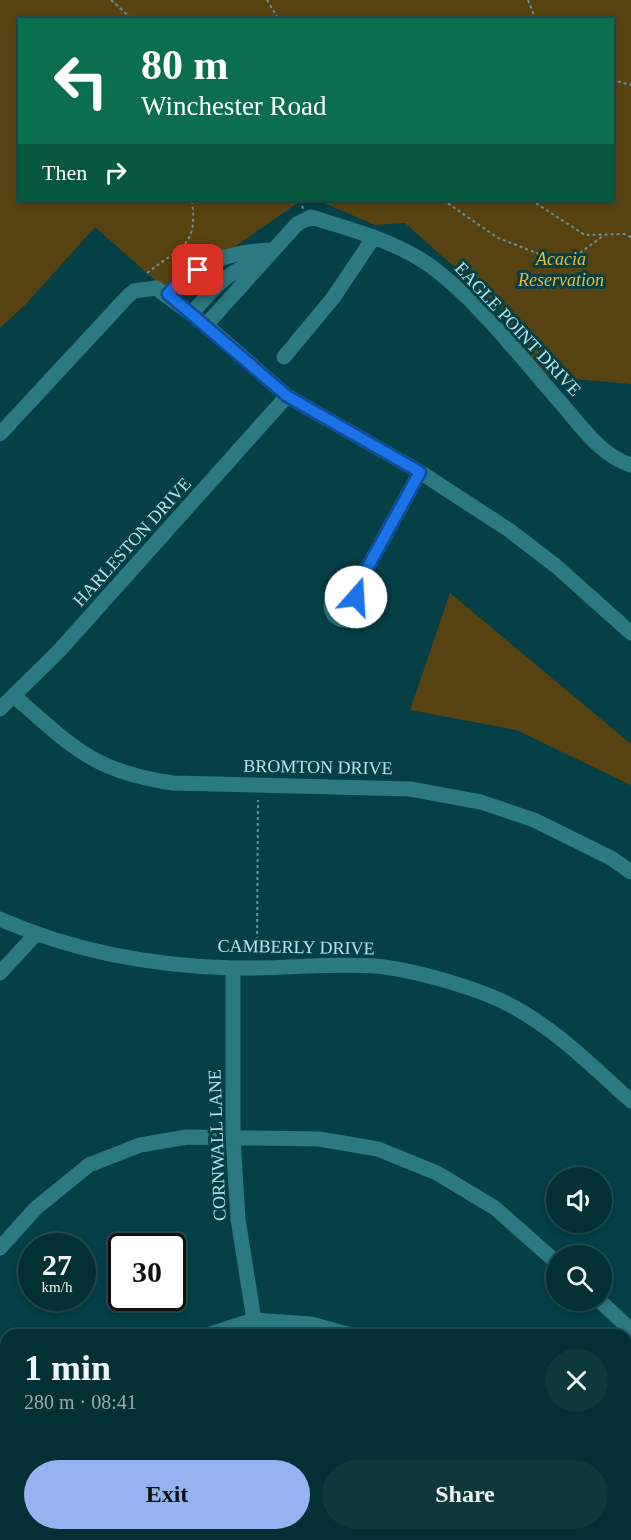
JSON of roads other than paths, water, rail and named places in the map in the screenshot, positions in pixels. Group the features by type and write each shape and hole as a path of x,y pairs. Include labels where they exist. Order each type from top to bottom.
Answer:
{"street":[{"name":"EAGLE POINT DRIVE","path":"206,325 297,224 311,217 374,237 402,248 434,268 479,311 603,450 631,465"},
{"path":"284,357 333,298 374,237"},
{"path":"168,294 180,281 217,258 248,250 268,255"},
{"name":"EAGLE POINT DRIVE","path":"191,314 226,276 241,266 268,255"},
{"path":"0,434 134,291 151,287 168,294 287,396 420,472 509,530 556,566 631,633"},
{"name":"HARLESTON DRIVE","path":"0,709 59,651 287,396"},
{"path":"353,594 420,472"},
{"name":"BROMTON DRIVE","path":"14,696 76,750 107,767 144,779 173,783 410,789 481,802 534,820 611,858 631,872"},
{"name":"CAMBERLY DRIVE","path":"0,920 35,935 132,960 233,968 376,966 440,980 506,1003 561,1038 631,1101"},
{"path":"0,973 35,935"},
{"name":"CORNWALL LANE","path":"233,968 233,1138 238,1219 254,1320"},
{"path":"0,1248 36,1208 89,1165 140,1145 187,1137 319,1139 378,1149 436,1173 495,1208 546,1253"},
{"path":"611,1311 630,1329"},
{"path":"226,1329 254,1320 311,1324 329,1329"}],"park label":[{"name":"Acacia Reservation","path":"561,269"}]}
